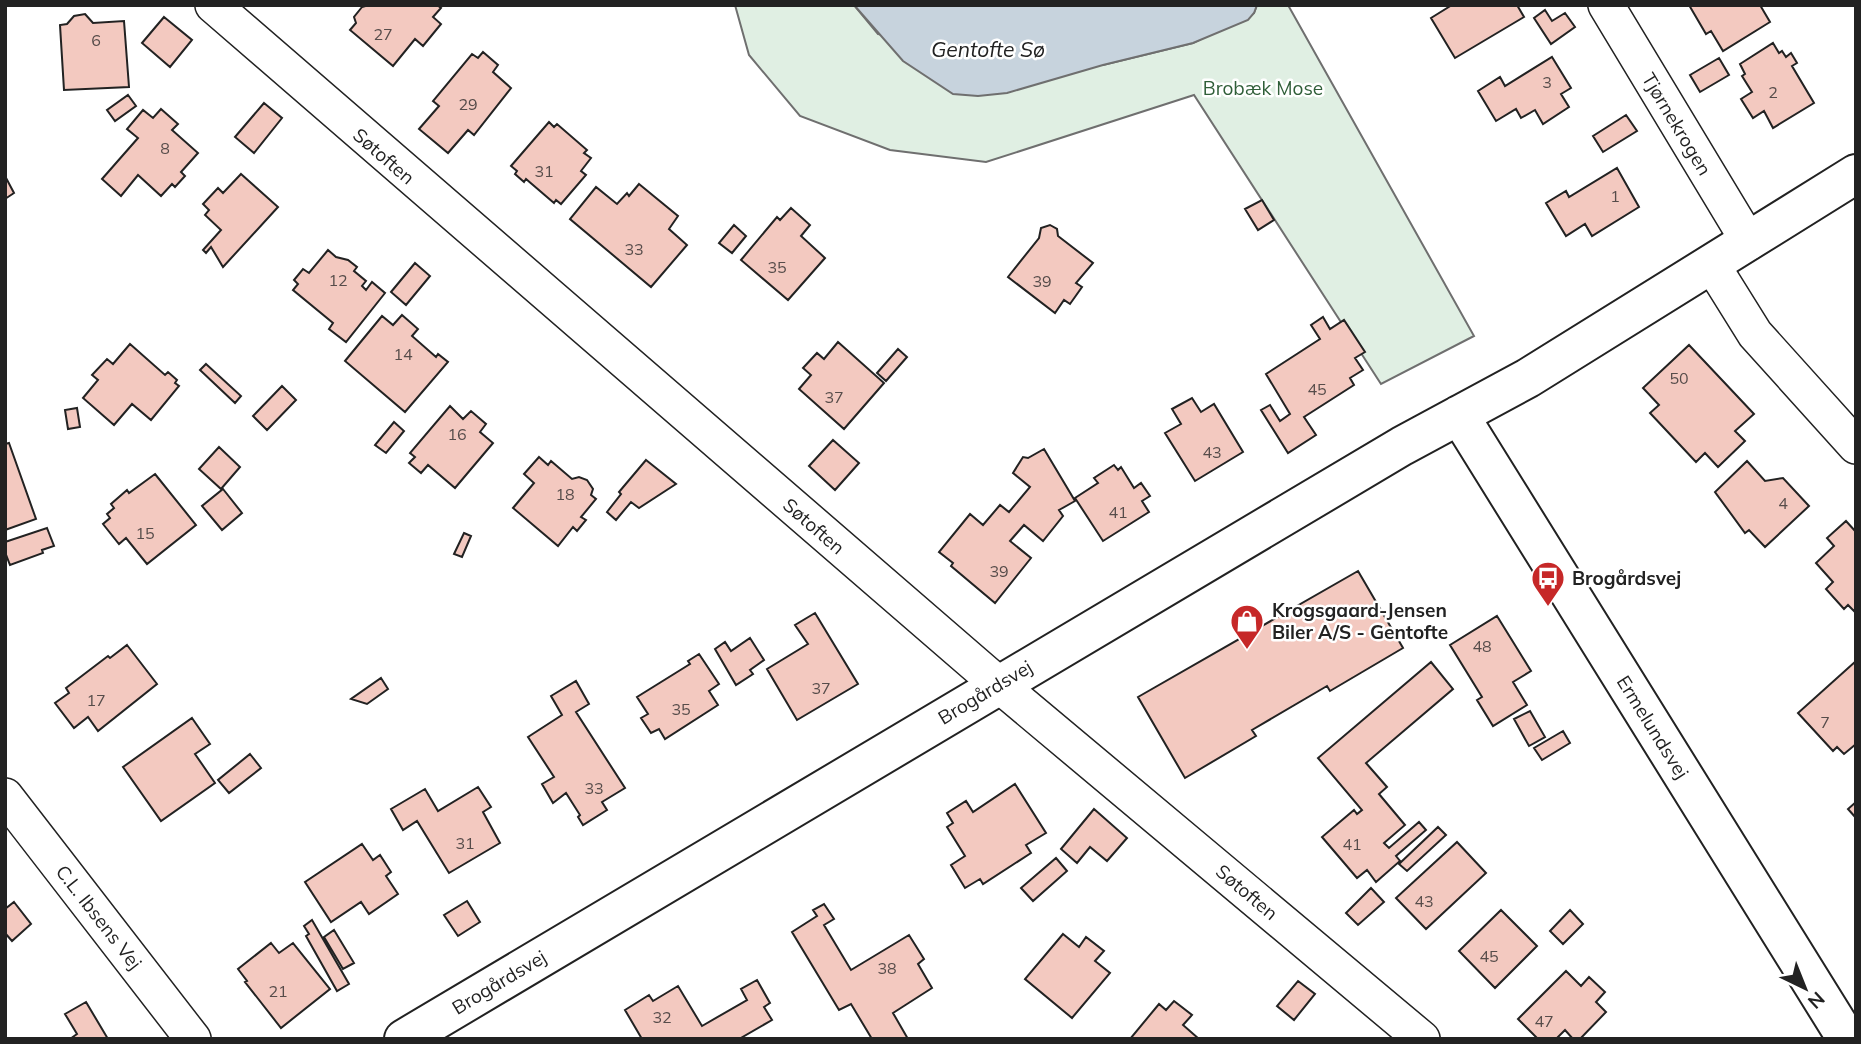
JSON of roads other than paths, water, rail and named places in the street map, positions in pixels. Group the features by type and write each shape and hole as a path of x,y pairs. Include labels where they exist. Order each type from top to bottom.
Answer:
{"street":[{"name":"Søtoften","path":"213,5 998,684 1422,1039"},
{"name":"Tjørnekrogen","path":"1606,5 1749,242"},
{"name":"Brogårdsvej","path":"404,1039 1402,446 1528,378 1856,174"},
{"path":"1712,265 1755,334 1856,446"},
{"name":"Ermelundsvej","path":"1459,415 1847,1039"},
{"name":"C.L. Ibsens Vej","path":"5,796 193,1039"}],"water":[{"name":"Gentofte Sø","path":"854,5 1257,5 1248,20 1193,43 1103,65 1007,93 978,96 953,94 903,61"}],"place":[{"name":"Brogårdsvej","path":"1548,608"},
{"name":"Krogsgaard-Jensen Biler A/S - Gentofte","path":"1247,651"}],"park label":[{"name":"Brobæk Mose","path":"1263,88"}]}
